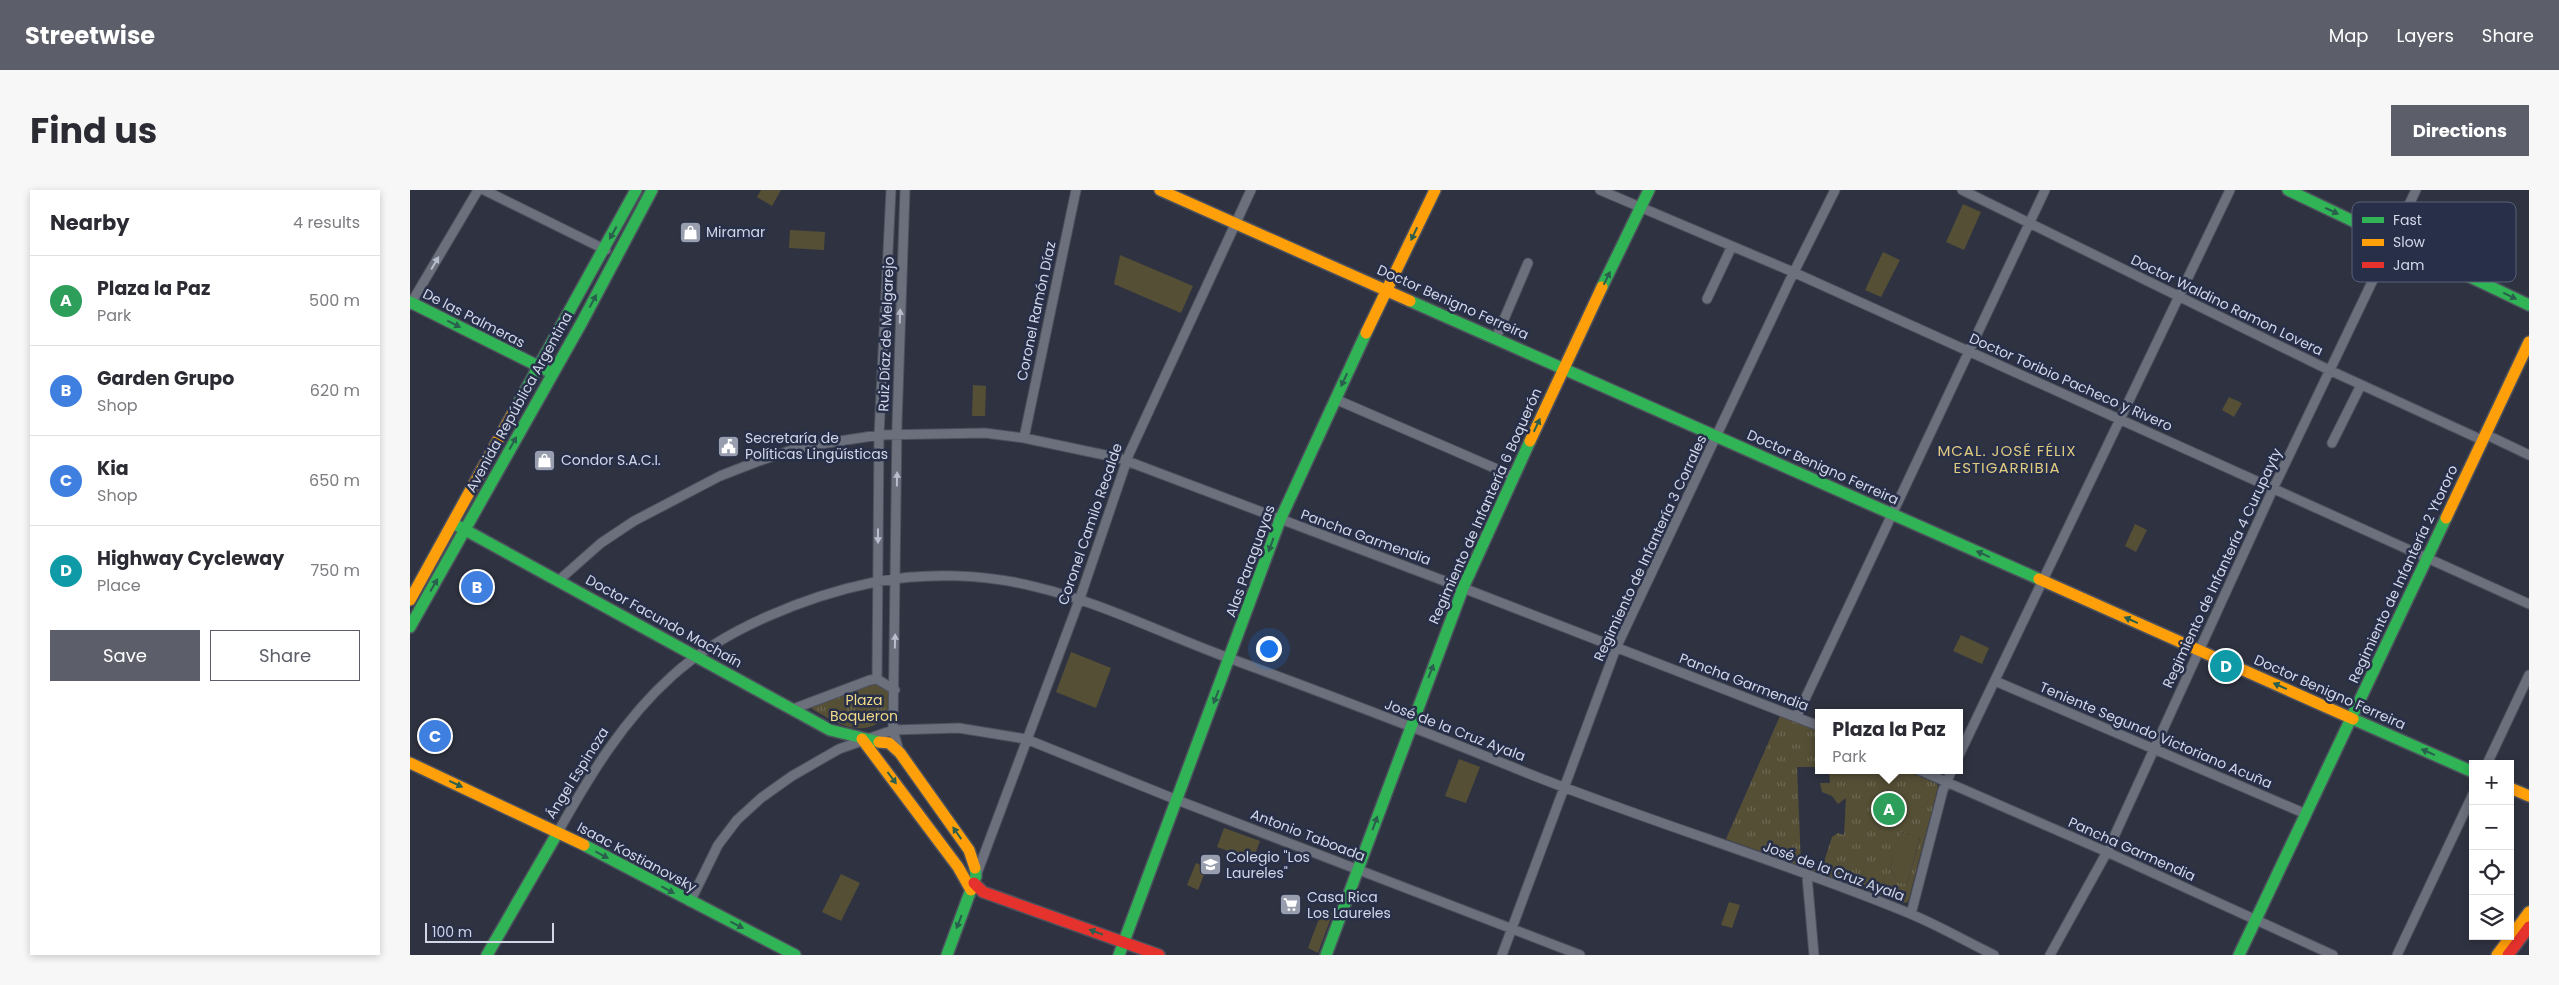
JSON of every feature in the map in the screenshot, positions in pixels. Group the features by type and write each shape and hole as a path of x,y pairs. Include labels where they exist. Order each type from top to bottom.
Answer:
{"main road":[{"name":"Avenida República Argentina","path":"410,600 636,190"},
{"name":"Avenida República Argentina","path":"410,627 652,190"},
{"name":"Doctor Benigno Ferreira","path":"1160,190 2469,770"},
{"name":"Alas Paraguayas","path":"1119,955 1280,520 1384,292 1388,290 1435,190"},
{"name":"Regimiento de Infantería 6 Boquerón","path":"1326,955 1463,588 1513,476 1649,190"},
{"path":"2288,190 2352,220"},
{"path":"2482,282 2529,305"},
{"name":"De las Palmeras","path":"410,303 552,373"},
{"name":"Regimiento de Infantería 2 Ytororo","path":"2240,955 2529,342"},
{"path":"465,530 463,511 494,454 494,449"},
{"name":"Doctor Facundo Machaín","path":"453,523 830,730 862,739 889,743 900,753 969,850 974,862 974,883"},
{"path":"862,739 958,868 983,892 1158,955"},
{"name":"Isaac Kostianovsky","path":"411,765 558,832 795,955"},
{"path":"2514,790 2529,796"},
{"name":"Ángel Espinoza","path":"487,955 558,832"},
{"name":"Coronel Camilo Recalde","path":"946,955 974,883"},
{"path":"2497,955 2529,912"},
{"path":"2508,955 2529,927"}],"street":[{"path":"410,303 478,190"},
{"path":"484,190 617,256"},
{"name":"Ruiz Díaz de Melgarejo","path":"876,679 879,434 891,190"},
{"name":"Ruiz Díaz de Melgarejo","path":"900,753 893,730 897,434 902,242 906,190"},
{"name":"Coronel Ramón Díaz","path":"1024,438 1076,190"},
{"name":"Coronel Camilo Recalde","path":"974,883 1026,738 1080,598 1127,461 1251,190"},
{"name":"Doctor Toribio Pacheco y Rivero","path":"1600,190 1793,272 2529,604"},
{"name":"Regimiento de Infantería 3 Corrales","path":"1502,955 1566,788 1616,648 1793,272 1835,190"},
{"name":"Doctor Waldino Ramon Lovera","path":"1962,190 2361,385 2529,455"},
{"path":"1796,716 1969,351 2028,221 2045,190"},
{"path":"1963,747 2230,190"},
{"name":"Regimiento de Infantería 4 Curupayty","path":"2410,202 2416,190"},
{"path":"889,241 902,242"},
{"path":"1707,299 1732,246"},
{"path":"1496,338 1528,263"},
{"name":"Regimiento de Infantería 4 Curupayty","path":"2050,955 2107,852 2273,489 2372,282"},
{"path":"2332,443 2361,385"},
{"path":"1335,399 1513,476"},
{"name":"Pancha Garmendia","path":"558,581 602,543 634,521 720,476 801,447 879,434 985,433 1024,438 1127,461 1815,724"},
{"name":"José de la Cruz Ayala","path":"896,579 984,578 1032,586 1080,598 1230,659 1410,726 1566,788 1911,914 1994,955"},
{"name":"Ángel Espinoza","path":"558,832 598,762 628,722 672,675 707,648 757,622 816,599 896,579"},
{"path":"2489,760 2529,675"},
{"path":"793,709 870,680 876,679 894,690"},
{"name":"Teniente Segundo Victoriano Acuña","path":"1995,681 2306,814"},
{"name":"Antonio Taboada","path":"690,902 718,844 737,820 761,798 792,776 839,748 893,730 959,728 1026,738 1177,800 1580,955"},
{"name":"Pancha Garmendia","path":"1928,774 2107,852 2333,955"},
{"path":"1911,914 1946,782 1950,774"},
{"path":"2397,955 2469,802"},
{"path":"1807,876 1814,955"}],"green space":[{"path":"761,190 781,190 772,206 757,197"},
{"path":"1963,204 1981,212 1964,250 1946,242"},
{"path":"790,230 825,232 824,250 789,248"},
{"path":"1883,252 1900,260 1881,297 1865,290"},
{"path":"1120,255 1193,286 1181,313 1114,284"},
{"path":"973,385 986,386 985,416 972,416"},
{"path":"2229,397 2242,403 2234,417 2222,410"},
{"path":"2135,524 2147,530 2136,552 2125,546"},
{"path":"1961,635 1989,648 1982,664 1953,651"},
{"path":"1071,652 1111,668 1096,708 1056,692"},
{"name":"Plaza Boqueron","path":"872,684 878,684 890,693 890,711 885,719 869,727 852,728 812,709 812,707"},
{"path":"1780,716 1815,730 1815,767 1797,767 1801,864 1821,871 1832,837 1838,833 1844,835 1846,798 1838,804 1832,796 1822,792 1820,783 1830,783 1829,774 1914,774 1937,784 1938,787 1908,902 1904,903 1726,839","holes":["1901,832 1920,838 1907,884 1898,882 1890,868"]},
{"path":"1459,759 1480,767 1466,803 1445,796"},
{"path":"1224,828 1260,841 1253,860 1217,847"},
{"path":"1900,832 1920,837 1907,884 1898,882 1890,868"},
{"path":"1196,863 1207,867 1198,890 1187,885"},
{"path":"841,874 860,883 841,921 822,912"},
{"path":"1729,902 1740,905 1732,928 1721,925"},
{"path":"1323,908 1333,912 1318,953 1308,948"}],"traffic: fast":[{"path":"514,411 636,190"},
{"path":"410,627 582,322 652,190"},
{"path":"1602,287 1649,190"},
{"path":"2288,190 2352,221"},
{"path":"2481,282 2529,305"},
{"path":"1410,301 2039,579"},
{"path":"410,302 546,370"},
{"path":"1119,955 1280,520 1366,333"},
{"path":"1326,955 1463,588 1530,441"},
{"path":"2239,955 2446,518"},
{"path":"458,526 830,730 879,742"},
{"path":"2353,719 2469,770"},
{"path":"487,955 558,832"},
{"path":"584,845 795,955"},
{"path":"947,955 976,876 975,868"}],"traffic: slow":[{"path":"1160,190 1410,301"},
{"path":"1366,333 1435,190"},
{"path":"1530,441 1602,287"},
{"path":"2446,518 2529,342"},
{"path":"410,600 514,411"},
{"path":"2039,579 2353,719"},
{"path":"862,739 958,867 971,890"},
{"path":"879,742 889,743 900,753 969,850 975,868"},
{"path":"410,763 584,845"},
{"path":"2514,790 2529,796"},
{"path":"2497,955 2529,912"}],"traffic: jam":[{"path":"974,883 983,892 1159,955"},
{"path":"2508,955 2529,927"}],"place":[{"name":"Miramar","path":"690,232"},
{"name":"Secretaría de Políticas Lingüísticas","path":"729,446"},
{"name":"Condor S.A.C.I.","path":"545,460"},
{"name":"Garden Grupo","path":"477,587"},
{"name":"Highway Cycleway","path":"2226,666"},
{"name":"Kia","path":"435,736"},
{"name":"Plaza la Paz","path":"1889,809"},
{"name":"Colegio \"Los Laureles\"","path":"1210,865"},
{"name":"Casa Rica Los Laureles","path":"1291,905"}],"district":[{"name":"MCAL. JOSÉ FÉLIX ESTIGARRIBIA","path":"2007,458"}]}
